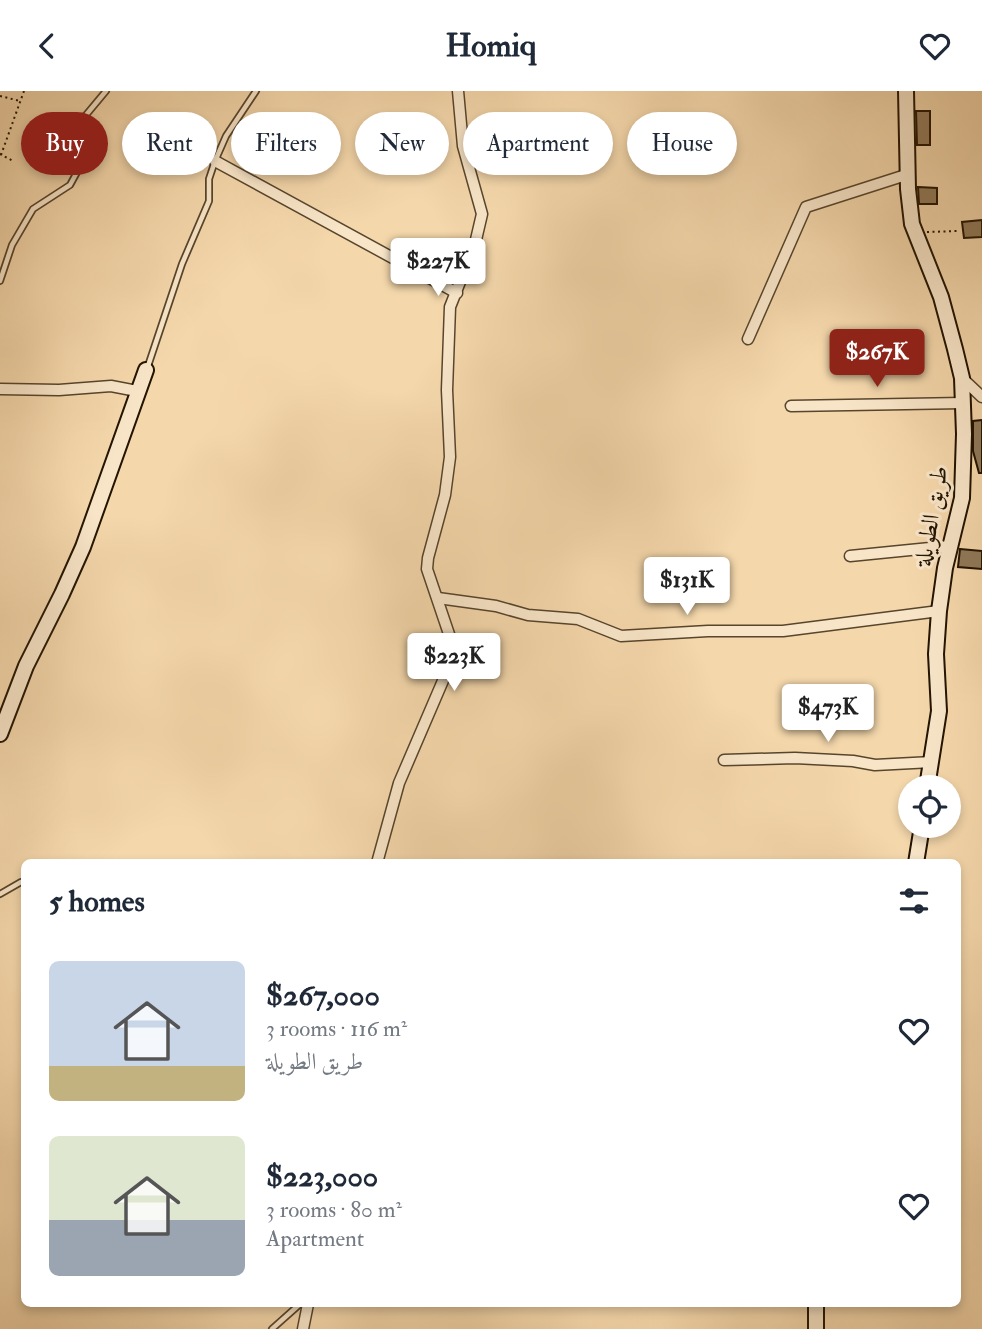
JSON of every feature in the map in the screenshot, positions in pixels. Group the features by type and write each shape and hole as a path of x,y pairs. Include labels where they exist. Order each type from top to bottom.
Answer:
{"street":[{"path":"378,859 399,783 451,662 451,640 427,569 445,495 449,466 447,390 450,307 475,244 481,214 463,146 458,91"},
{"name":"طريق الطويلة","path":"906,91 910,211 914,233 941,297 962,378 963,403 964,482 939,611 936,654 939,711 930,775"},
{"path":"217,162 457,293"},
{"path":"748,339 806,207 909,174"},
{"path":"0,734 26,666 83,547 146,370"},
{"path":"962,378 982,397"},
{"path":"0,389 59,390 111,386 137,391"},
{"path":"791,406 963,403"},
{"path":"850,556 950,546"},
{"path":"438,599 496,606 528,615 578,619 621,636 708,631 783,631 939,611"},
{"path":"724,759 806,759 875,765 932,762"},
{"path":"917,859 920,838"},
{"path":"303,1329 307,1307"},
{"path":"816,1307 816,1329"}],"lane":[{"path":"0,281 12,245 33,209 70,185 82,163 76,127 106,91"},
{"path":"217,156 226,136 256,91"},
{"path":"146,370 182,264 209,201 210,175"},
{"path":"0,894 21,883"},
{"path":"272,1329 297,1307"}],"path":[{"path":"13,161 1,154 24,91"},
{"path":"0,96 21,102"},
{"path":"914,233 958,231"}],"building":[{"path":"916,111 930,111 930,145 917,145"},
{"path":"918,187 937,188 937,204 919,204"},
{"path":"982,220 982,237 964,238 962,222"},
{"path":"982,420 982,473 979,473 973,451 973,421"},
{"path":"960,549 982,551 982,569 958,567"}]}
